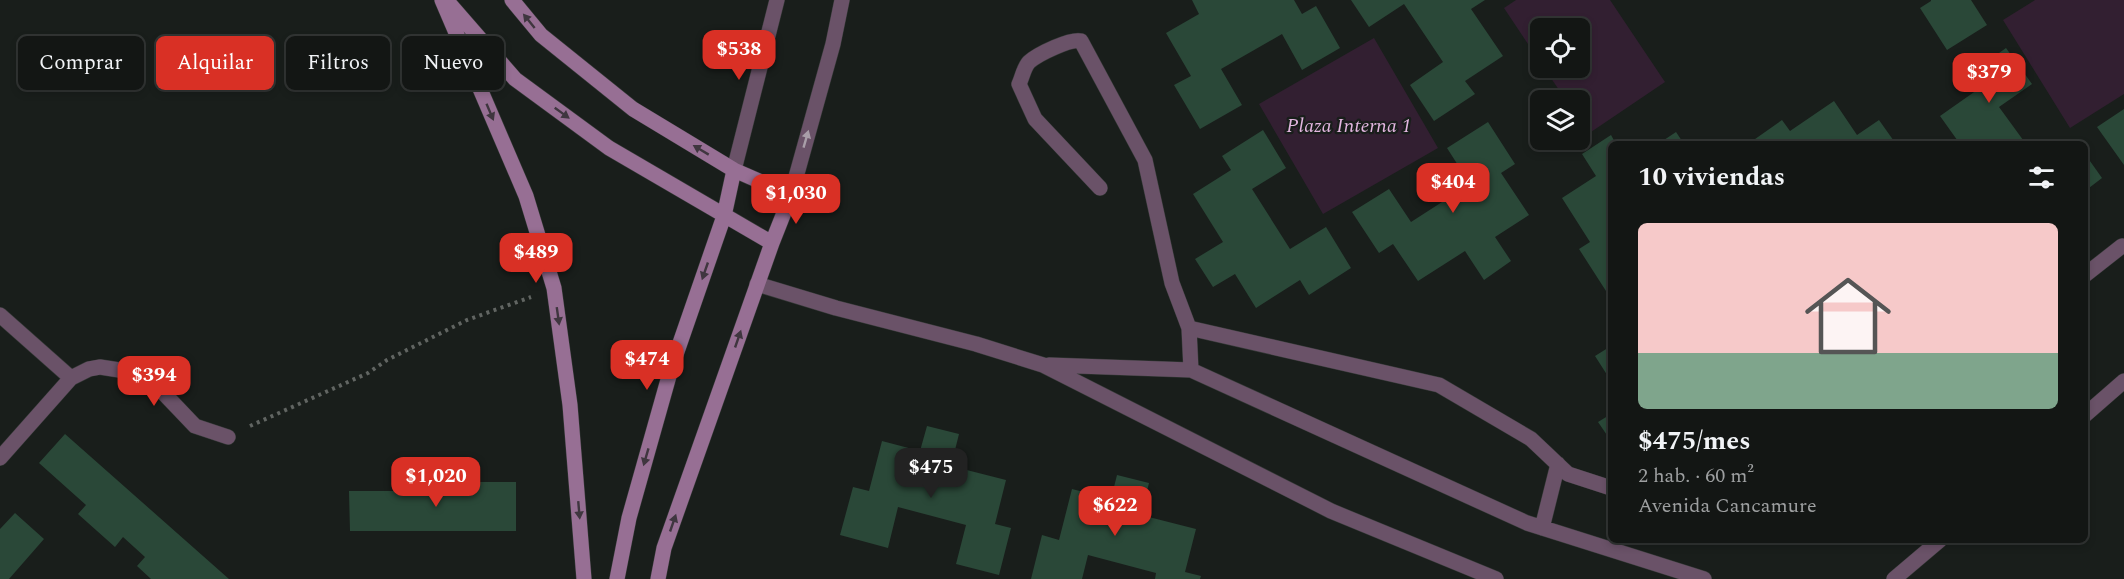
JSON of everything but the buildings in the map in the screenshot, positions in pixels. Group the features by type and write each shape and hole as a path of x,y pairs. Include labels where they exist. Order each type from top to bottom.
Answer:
{"main road":[{"path":"444,0 515,79 609,147 772,243"},
{"path":"444,0 526,196 554,288 570,405 584,579"},
{"path":"512,0 541,35 633,109 734,170 790,195 664,548 658,579"},
{"path":"617,579 629,518 671,369 724,216 734,170"}],"street":[{"path":"734,170 777,0"},
{"path":"790,195 833,44 842,0"},
{"path":"1100,188 1035,118 1019,84 1028,63 1075,39 1082,41 1145,160 1172,283 1189,328 1191,370"},
{"path":"2088,273 2122,246"},
{"path":"757,284 836,308 976,344 1043,365 1331,511 1496,579"},
{"path":"0,315 71,378"},
{"path":"1189,328 1439,385 1531,439 1568,474 1608,487"},
{"path":"1043,365 1191,370 1542,528 1704,579"},
{"path":"0,458 71,378 89,369 100,367 132,372 153,382 195,426 228,437"},
{"path":"2088,412 2124,381"},
{"path":"1542,528 1558,464"},
{"path":"1894,579 1936,543"}],"path":[{"path":"228,437 368,373 387,360 467,320 554,288"}],"green space":[{"path":"1516,0 1610,0 1665,82 1590,133 1590,90 1559,90 1551,78 1590,78 1590,18 1530,18 1530,47 1504,8"},
{"path":"2035,0 2124,0 2124,94 2070,128 2003,20"},
{"name":"Plaza Interna 1","path":"1374,38 1438,148 1323,214 1259,104"}]}
